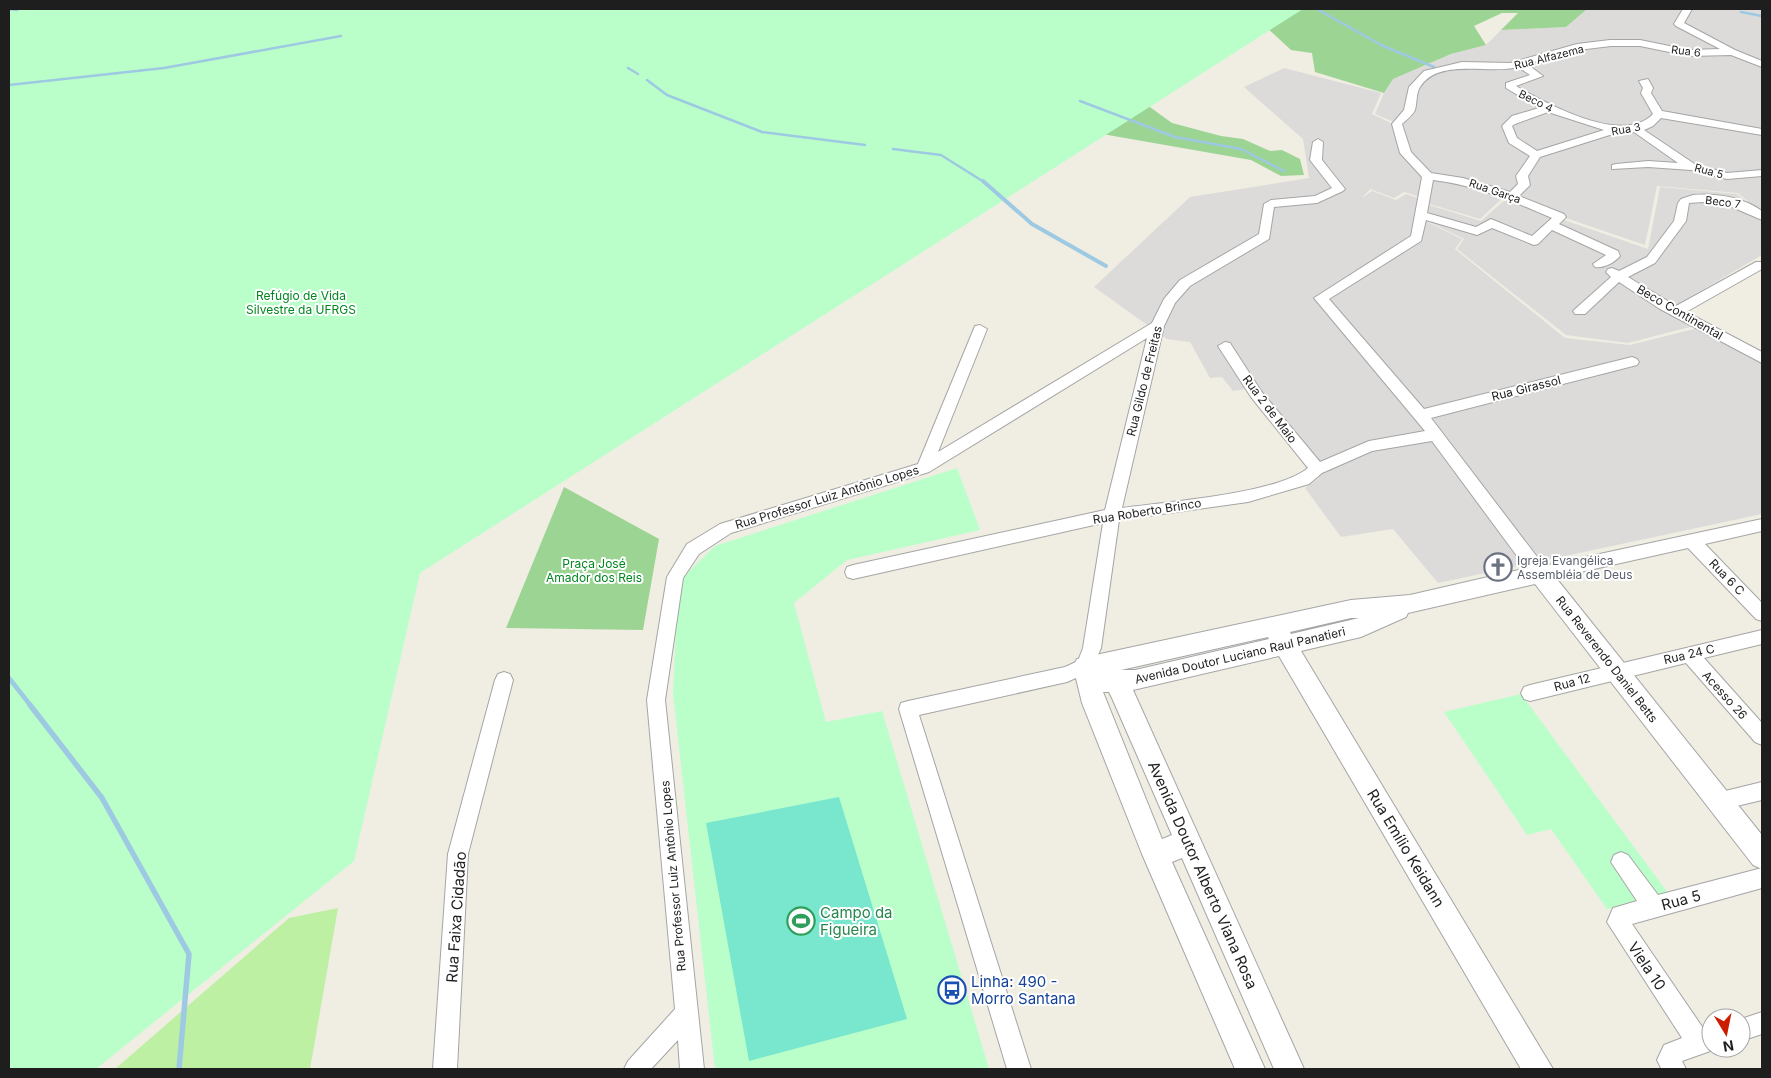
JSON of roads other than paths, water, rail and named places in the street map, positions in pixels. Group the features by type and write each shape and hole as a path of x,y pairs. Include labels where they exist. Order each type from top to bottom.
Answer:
{"street":[{"path":"1687,9 1678,24 1732,52 1762,64"},
{"name":"Rua Alfazema","path":"1428,176 1406,153 1397,124 1409,111 1414,87 1428,73 1462,65 1510,66 1577,47 1600,46 1610,43 1640,43"},
{"name":"Rua 6","path":"1640,43 1689,53 1732,52"},
{"name":"Beco 4","path":"1520,63 1538,76 1509,87 1547,108 1615,130"},
{"path":"1644,81 1648,88 1646,93 1658,114 1762,132"},
{"path":"1512,196 1524,185 1522,176 1536,155 1515,143 1508,136 1507,126 1510,121 1525,114 1543,111 1547,108"},
{"name":"Rua 3","path":"1536,155 1615,130 1636,130 1649,124 1658,114"},
{"name":"Rua 5","path":"1636,130 1692,168 1726,176 1762,173"},
{"name":"Rua Gildo de Freitas","path":"1092,669 1112,515 1157,326 1169,302 1185,283 1265,236 1268,206 1271,204 1317,199 1339,189 1316,160 1318,142"},
{"path":"1616,167 1648,164 1692,168"},
{"path":"1322,298 1417,238 1428,176"},
{"name":"Rua Garça","path":"1428,176 1455,178 1512,196 1555,221"},
{"name":"Beco 7","path":"1619,276 1651,260 1680,221 1682,205 1689,199 1732,202 1753,208 1762,216"},
{"path":"1421,215 1477,231 1491,223 1534,241 1555,221"},
{"name":"Beco Continental","path":"1555,221 1614,254 1614,256 1599,264 1676,312 1762,358"},
{"path":"1676,312 1760,265"},
{"path":"1580,311 1619,276"},
{"name":"Rua Reverendo Daniel Betts","path":"1322,298 1421,415 1615,671 1762,856"},
{"name":"Rua Professor Luiz Antônio Lopes","path":"692,1069 656,700 674,577 693,549 726,528 924,468 1157,326"},
{"path":"924,468 980,329"},
{"name":"Rua 2 de Maio","path":"1225,346 1256,394 1317,469"},
{"name":"Rua Girassol","path":"1421,415 1632,362"},
{"name":"Rua Roberto Brinco","path":"854,572 1112,515 1248,496 1304,480 1317,469 1370,446 1435,435"},
{"path":"1540,574 1762,526"},
{"name":"Rua 6 C","path":"1691,540 1762,614"},
{"name":"Avenida Doutor Luciano Raul Panatieri","path":"1019,1069 908,709 1092,669 1135,680 1280,635 1361,627 1410,604 1540,574"},
{"name":"Rua Emílio Keidann","path":"1280,635 1538,1069"},
{"name":"Rua 24 C","path":"1615,671 1762,637"},
{"name":"Acesso 26","path":"1688,654 1762,736"},
{"path":"1092,669 1094,703 1155,854 1250,1069"},
{"name":"Avenida Doutor Alberto Viana Rosa","path":"1092,669 1122,693 1289,1069"},
{"name":"Rua 12","path":"1530,693 1615,671"},
{"name":"Rua Faixa Cidadão","path":"445,1069 458,854 504,680"},
{"path":"1720,801 1762,791"},
{"path":"1155,854 1189,843"},
{"name":"Rua 5","path":"1621,862 1654,907 1762,878"},
{"name":"Viela 10","path":"1654,907 1621,916 1618,922 1701,1035"},
{"path":"636,1069 686,1014"},
{"path":"1674,1069 1669,1055 1701,1044"}],"waterway":[{"path":"9,9 17,10"},
{"path":"1317,9 1381,45 1434,67"},
{"path":"1741,12 1762,16"},
{"path":"9,85 164,68 341,36"},
{"path":"628,68 638,74"},
{"path":"647,80 667,95 762,132 865,145"},
{"path":"1080,101 1175,137 1241,149 1284,171"},
{"path":"893,149 941,155 984,182"},
{"path":"983,181 1032,224 1106,266"},
{"path":"9,678 31,706"},
{"path":"30,705 102,798 189,954 179,1069"}],"place":[{"name":"Igreja Evangélica Assembléia de Deus","path":"1498,567"},
{"name":"Campo da Figueira","path":"801,921"},
{"name":"Linha: 490 - Morro Santana","path":"952,990"}],"park label":[{"name":"Refúgio de Vida Silvestre da UFRGS","path":"301,302"},
{"name":"Praça José Amador dos Reis","path":"594,570"}]}
